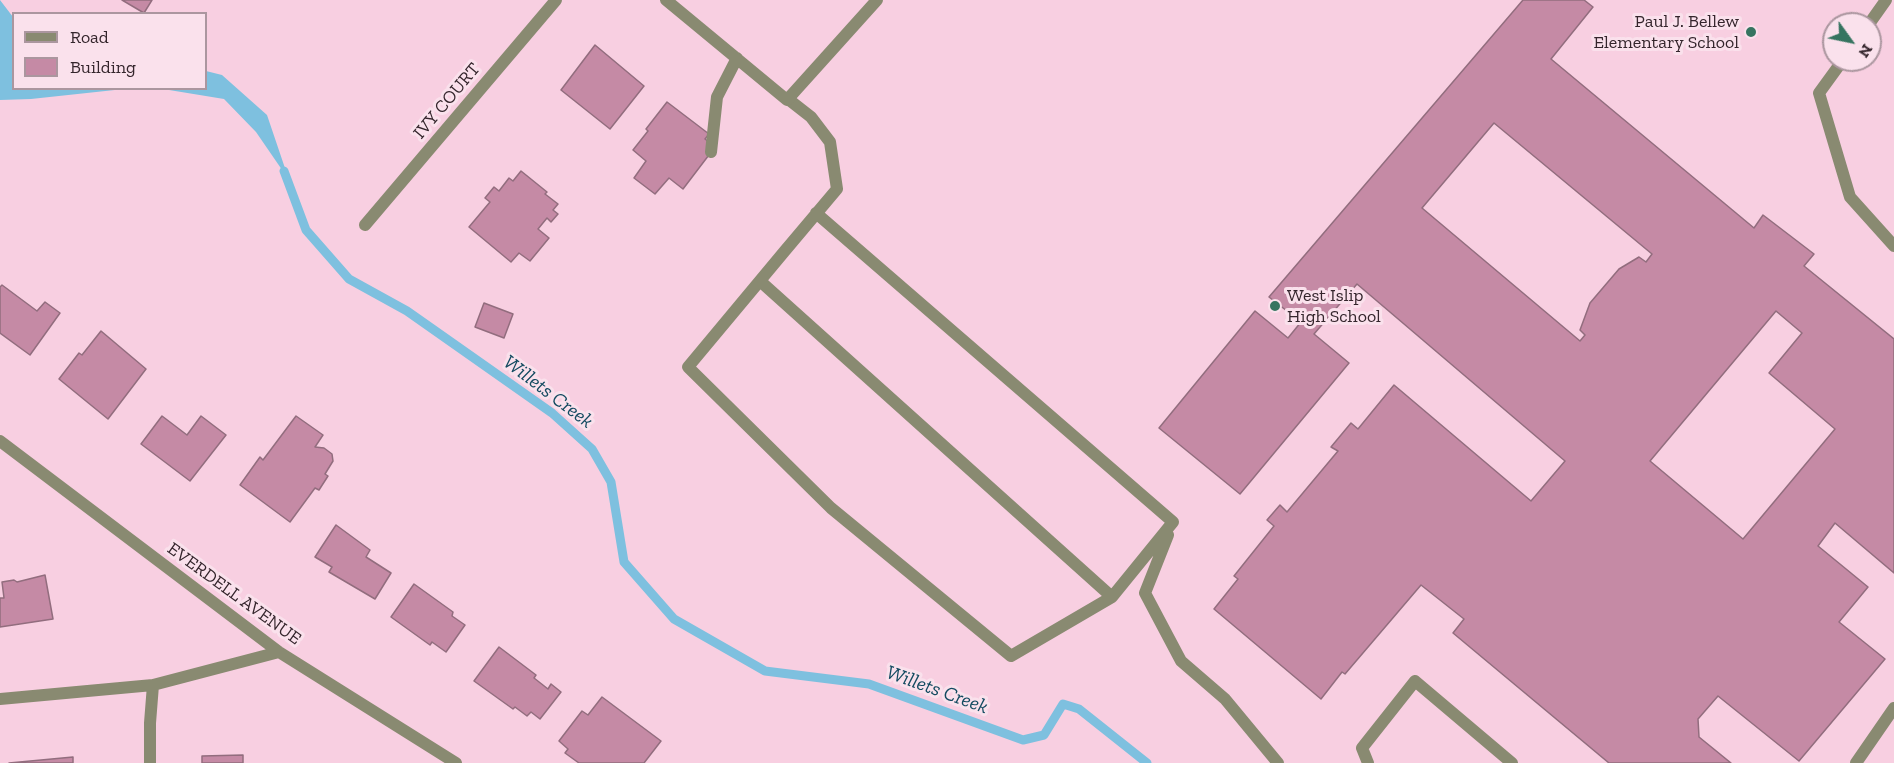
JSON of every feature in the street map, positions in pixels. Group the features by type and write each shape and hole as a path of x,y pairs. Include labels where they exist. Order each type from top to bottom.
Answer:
{"street":[{"name":"IVY COURT","path":"365,225 556,0"},
{"path":"666,0 811,117 831,142 837,189 688,367 831,508 1011,656 1112,597 1173,522"},
{"path":"788,99 877,0"},
{"path":"711,152 717,97 736,58"},
{"path":"1834,72 1819,93 1850,197 1894,246"},
{"path":"816,213 1173,522"},
{"path":"760,281 1112,597"},
{"name":"EVERDELL AVENUE","path":"0,441 279,652 456,763"},
{"path":"1173,522 1145,593 1180,661 1225,699 1278,763"},
{"path":"0,699 153,685 279,652"},
{"path":"1368,763 1362,748 1415,681 1512,763"},
{"path":"150,763 153,685"},
{"path":"1856,763 1894,708"}],"water":[{"path":"0,0 12,16 12,90 115,90 31,99 0,100"},
{"path":"207,71 222,75 267,115 289,180 256,132 224,99 169,90 207,90"}],"building":[{"path":"122,0 152,0 142,12"},
{"path":"1523,0 1584,0 1593,7 1551,59 1754,228 1763,215 1814,254 1804,266 1894,339 1894,573 1835,523 1818,546 1868,587 1839,622 1885,659 1799,761 1718,696 1698,719 1699,737 1731,763 1609,763 1453,633 1464,619 1421,585 1345,674 1342,672 1321,699 1214,609 1238,579 1234,576 1274,526 1267,520 1280,505 1287,512 1338,451 1331,447 1351,423 1358,429 1394,385 1531,501 1565,461 1357,284 1314,334 1349,363 1240,494 1159,428 1255,311 1288,338 1301,322 1269,297","holes":["1494,123 1652,254 1646,262 1639,257 1619,269 1590,303 1580,330 1585,335 1580,341 1422,208","1776,311 1802,333 1769,373 1835,429 1743,539 1650,461"]},
{"path":"595,45 644,86 610,129 561,90"},
{"path":"667,102 709,134 705,139 715,147 683,189 669,178 655,194 634,178 646,161 633,150"},
{"path":"521,171 558,204 553,210 558,214 551,222 547,218 538,229 549,238 530,261 519,253 511,262 469,227 490,202 485,198 494,187 499,191 509,178 513,181"},
{"path":"2,285 37,311 45,302 60,313 30,355 0,333 0,287"},
{"path":"484,303 513,314 504,338 475,327"},
{"path":"101,331 146,369 108,419 59,379 79,353 82,355"},
{"path":"162,416 187,435 201,416 226,435 190,481 141,444"},
{"path":"296,416 323,435 315,447 324,448 332,454 333,461 325,474 328,476 319,490 315,488 290,522 240,485 260,457 263,460"},
{"path":"336,525 370,550 366,557 391,573 375,599 329,572 332,567 315,557"},
{"path":"45,575 53,619 0,627 0,598 4,598 2,582 14,580 17,582"},
{"path":"414,584 453,612 452,616 465,625 446,652 432,642 430,645 391,617"},
{"path":"499,647 536,675 534,678 548,689 551,684 561,692 540,719 531,712 527,716 515,707 513,709 474,681"},
{"path":"602,697 661,741 644,763 579,763 565,753 568,749 559,741 582,711 588,715"},
{"path":"243,755 243,763 202,763 202,756"},
{"path":"73,757 73,763 9,763"}],"waterway":[{"name":"Willets Creek","path":"284,171 306,230 349,279 407,311 552,413 592,449 611,482 624,562 674,619 765,671 869,684 1023,740 1044,735 1063,704 1079,709 1147,763"}],"place":[{"name":"Paul J. Bellew Elementary School","path":"1751,32"},
{"name":"West Islip High School","path":"1275,306"}]}
